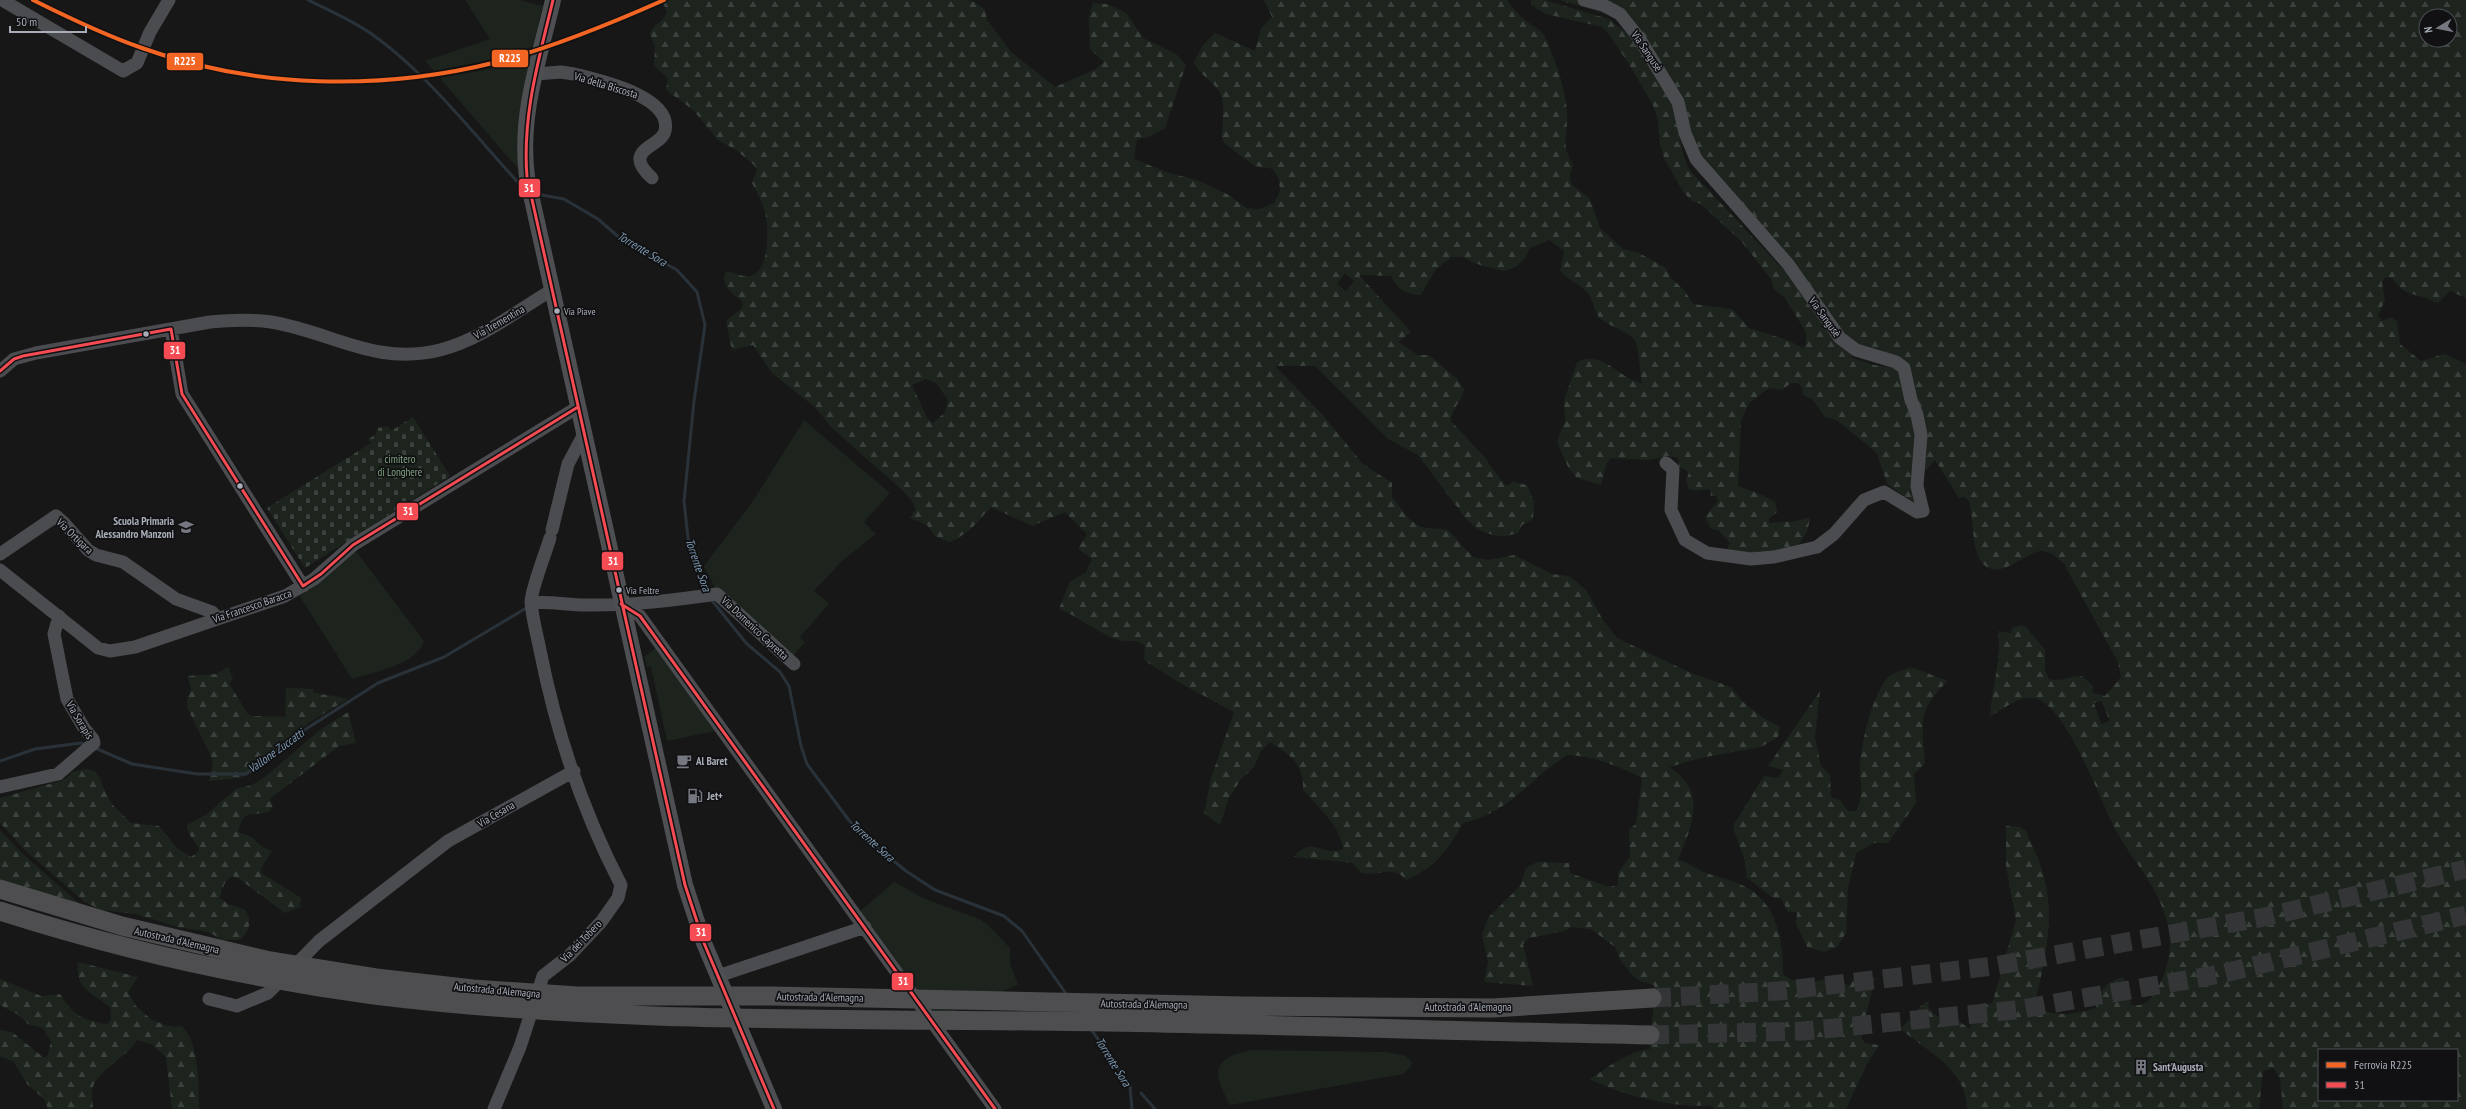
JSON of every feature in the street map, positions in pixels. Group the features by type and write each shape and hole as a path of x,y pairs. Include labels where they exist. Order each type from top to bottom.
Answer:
{"highway":[{"name":"Autostrada d'Alemagna","path":"0,888 122,926 270,961 376,978 473,989 577,996 772,996 1244,1015 1421,1030 1650,1035"},
{"name":"Autostrada d'Alemagna","path":"0,911 119,945 265,978 373,994 469,1005 576,1012 772,1019 1244,1015 1493,1008 1652,998"}],"main road":[{"path":"553,0 525,123 527,177 675,848 691,907 718,976 774,1109"}],"street":[{"path":"2,0 123,71 137,64 150,32 169,0"},
{"name":"Via Sangusè","path":"1584,0 1603,5 1620,14 1638,38 1678,102 1686,133 1696,159 1788,264 1840,338 1856,350 1896,362 1904,368 1921,435 1918,486 1923,511 1917,512 1910,509 1897,499 1884,492 1864,500 1834,534 1816,546 1774,557 1751,559 1707,553 1685,540 1677,526 1671,510 1672,469 1666,463"},
{"name":"Via della Biscosta","path":"536,74 561,72 574,74 647,98 665,121 665,132 662,137 642,153 640,160 643,170 652,178"},
{"name":"Via Trementina","path":"0,371 14,359 24,356 210,322 254,320 294,327 388,355 407,355 439,350 484,333 552,290"},
{"path":"171,329 182,394 303,586"},
{"name":"Via Francesco Baracca","path":"0,570 98,648 110,651 162,639 217,618 275,600 303,586 321,574 357,543 578,407"},
{"path":"574,771 547,681 531,602 551,534 568,464 584,434"},
{"name":"Via Ortigara","path":"0,554 56,516 88,550 96,555 122,562 176,599 212,612 217,618"},
{"name":"Via Domenico Capretta","path":"621,604 700,598 714,594 719,595 794,664"},
{"path":"531,602 621,604 640,616 995,1109"},
{"name":"Via Sorapis","path":"0,787 58,774 94,743 94,739 84,728 67,699 54,634 59,616"},
{"name":"Via Cesana","path":"209,999 237,1006 268,993 319,941 448,842 574,771"},
{"name":"Via dei Tobero","path":"494,1109 520,1047 543,976 570,955 601,922 618,898 622,885 602,848 574,771"},
{"path":"718,976 865,927"}],"green space":[{"path":"465,0 519,0 543,6 539,21 538,45 483,61 434,71 425,61 490,39"},
{"path":"662,0 968,0 975,2 985,10 987,20 1011,52 1055,87 1094,70 1104,62 1090,49 1089,18 1093,3 1108,4 1126,13 1143,38 1176,54 1186,65 1165,128 1149,137 1137,139 1134,159 1169,173 1197,180 1229,195 1246,208 1260,209 1274,203 1280,191 1279,180 1273,169 1255,166 1225,144 1222,139 1223,110 1221,95 1215,86 1199,71 1194,62 1203,45 1215,33 1255,51 1261,28 1272,17 1264,0 1507,0 1514,10 1541,32 1549,46 1565,94 1567,114 1566,145 1573,165 1570,175 1571,184 1590,199 1600,228 1623,249 1639,253 1666,268 1670,277 1684,290 1693,304 1732,309 1749,328 1787,340 1803,348 1806,344 1806,332 1785,298 1774,289 1771,279 1742,242 1701,204 1692,201 1684,193 1664,158 1660,144 1658,120 1653,105 1629,64 1608,33 1602,27 1546,14 1531,5 1531,0 1544,0 1609,19 1630,36 1673,106 1683,154 1687,166 1694,175 1794,281 1816,316 1853,358 1874,365 1896,368 1901,372 1906,408 1916,421 1917,505 1887,484 1877,453 1836,420 1825,417 1813,400 1802,394 1803,389 1798,383 1791,383 1782,390 1769,388 1749,403 1741,421 1738,486 1762,495 1775,502 1777,512 1769,519 1769,523 1797,521 1810,517 1808,528 1803,539 1790,551 1773,555 1725,553 1730,543 1718,530 1711,529 1705,517 1718,501 1716,496 1711,496 1710,489 1695,491 1689,489 1686,480 1689,473 1679,467 1678,458 1668,456 1649,460 1610,458 1606,465 1601,485 1577,478 1569,469 1557,442 1565,420 1564,401 1577,362 1586,359 1595,359 1610,366 1625,376 1642,383 1638,349 1632,337 1606,323 1599,317 1591,298 1586,291 1560,271 1564,251 1549,240 1530,248 1525,258 1516,267 1504,271 1480,265 1462,257 1452,257 1436,269 1421,295 1411,294 1403,290 1397,285 1391,276 1359,275 1411,332 1398,342 1418,355 1429,355 1457,379 1464,389 1451,417 1451,421 1488,461 1506,486 1513,482 1527,485 1534,502 1533,519 1522,525 1518,533 1497,536 1484,532 1473,525 1467,520 1418,455 1388,439 1315,366 1275,366 1322,414 1363,464 1392,483 1392,497 1409,519 1420,527 1448,530 1473,557 1488,560 1514,555 1552,574 1569,576 1586,590 1603,620 1617,638 1691,673 1731,687 1743,702 1763,718 1780,727 1778,737 1761,747 1700,758 1670,767 1686,782 1691,791 1693,801 1692,821 1678,860 1706,873 1744,886 1755,893 1764,902 1776,923 1782,948 1783,974 1789,978 1807,984 1819,981 1832,975 1849,986 1857,975 1875,978 1861,1037 1865,1043 1879,1045 1867,1064 1846,1109 1714,1109 1710,1105 1681,1105 1649,1100 1617,1090 1590,1079 1626,1056 1650,1049 1654,993 1654,985 1640,981 1633,976 1621,961 1615,947 1591,929 1571,927 1564,931 1529,938 1523,944 1533,986 1484,982 1488,962 1482,935 1488,918 1520,886 1526,868 1537,862 1569,863 1570,873 1609,887 1618,885 1618,873 1630,857 1629,829 1636,824 1642,778 1615,766 1587,757 1567,755 1507,803 1480,818 1463,823 1452,842 1433,864 1406,880 1401,875 1391,872 1361,873 1353,863 1294,857 1300,850 1306,847 1331,851 1343,849 1338,832 1328,817 1303,790 1301,773 1295,761 1284,751 1270,742 1261,751 1254,767 1241,779 1229,798 1220,825 1204,813 1211,778 1234,712 1180,683 1144,660 1145,646 1135,641 1123,641 1111,637 1059,609 1070,582 1086,572 1092,559 1078,549 1087,534 1065,512 1032,526 991,507 972,528 957,539 949,542 935,536 927,525 910,518 916,509 912,501 902,490 831,427 816,408 772,373 753,345 733,350 726,321 742,308 743,302 728,289 724,281 724,277 726,272 750,276 757,272 762,266 767,246 766,215 760,198 752,183 757,170 754,165 736,150 718,140 693,110 666,90 668,78 654,66 655,47 650,34 653,28 667,13","holes":["1345,273 1354,281 1346,291 1337,284","926,379 936,383 948,400 945,412 933,423 927,418 912,385"]},
{"path":"1559,0 2466,0 2466,298 2450,291 2438,303 2436,303 2427,298 2403,290 2392,278 2386,277 2382,282 2385,300 2378,316 2382,321 2391,317 2397,321 2400,344 2421,361 2444,354 2466,364 2466,1109 2283,1109 2280,1079 2274,1068 2263,1071 2259,1109 1967,1109 1965,1095 1953,1072 1933,1053 1901,1029 1922,1005 1929,1000 1928,1008 1938,1017 1954,1018 1970,1029 1976,1008 1982,1003 1991,1004 1993,1001 2016,920 2006,866 2006,826 2020,827 2026,831 2041,866 2047,893 2049,924 2045,956 2035,1002 2040,1008 2054,1013 2063,1014 2096,1008 2099,996 2104,988 2112,981 2123,977 2132,1005 2144,1004 2155,993 2167,966 2170,950 2168,925 2152,886 2117,832 2083,758 2072,738 2061,720 2049,707 2037,699 2025,698 2019,700 1990,716 1998,663 1998,631 2011,633 2012,628 2021,625 2026,627 2045,650 2045,670 2049,679 2058,680 2082,676 2092,685 2093,693 2105,696 2121,677 2118,662 2064,564 2054,555 2040,551 2033,553 2012,565 1997,570 1983,564 1976,551 1969,501 1964,497 1959,498 1935,460 1917,480 1924,442 1908,373 1865,358 1798,278 1694,168 1687,153 1683,126 1634,33 1611,15","holes":["2101,701 2110,721 2101,724 2094,703"]},
{"path":"536,54 520,171 440,78 489,69"},
{"name":"cimitero di Longhere","path":"413,417 450,476 305,568 267,508 371,443 368,439 375,435 378,428 388,426 391,431"},
{"path":"804,420 890,493 864,522 876,534 841,562 814,591 829,604 800,637 805,642 791,658 715,588 704,566 753,501"},
{"path":"355,550 424,641 419,649 404,662 352,679 299,595 320,581"},
{"path":"657,647 715,731 667,741 651,667 647,667 644,657"},
{"path":"228,667 233,679 229,683 247,713 252,716 285,717 286,688 313,689 313,692 348,699 310,722 253,772 239,778 209,781 213,764 211,756 187,707 187,700 191,690 188,676 216,674"},
{"path":"1911,667 1948,681 1938,691 1926,709 1923,727 1925,763 1914,774 1916,803 1888,843 1874,843 1856,853 1848,888 1846,933 1837,947 1824,952 1807,947 1796,924 1797,912 1788,912 1781,898 1773,898 1746,877 1744,858 1733,826 1764,776 1779,778 1783,770 1768,766 1820,691 1815,737 1821,766 1830,775 1831,797 1840,800 1848,811 1856,811 1861,796 1860,769 1862,747 1873,704 1884,682 1891,675"},
{"path":"348,712 356,743 339,746 270,799 273,806 270,811 250,814 243,819 240,824 238,832 252,837 261,846 272,851 262,867 261,873 301,898 300,907 285,913 238,878 232,876 227,880 221,892 220,898 228,904 244,909 247,912 249,917 248,930 242,938 238,940 223,940 208,932 178,927 136,914 101,910 85,902 27,852 0,823 0,798 60,781 68,777 72,772 89,769 94,771 100,778 110,801 115,808 131,823 159,826 177,848 191,857 199,851 197,844 188,832 187,825 207,814 236,789 252,785 266,776 320,730"},
{"path":"0,830 24,855 82,906 0,885"},
{"path":"894,882 923,898 979,919 988,925 1010,948 1010,964 1018,984 976,1005 932,1018 858,913"},
{"path":"78,962 138,977 128,992 136,1006 152,1020 168,1026 183,1027 192,1044 195,1055 198,1078 199,1109 172,1109 166,1057 151,1044 137,1040 127,1052 106,1069 96,1081 92,1092 93,1109 48,1109 45,1100 27,1084 14,1062 0,1056 0,1030 12,1032 43,1057 47,1057 51,1042 43,1028 28,1024 17,1014 0,1005 0,979 41,996 60,994 71,1009 79,1016 106,1024 109,1023 111,1019 110,1007 91,994 82,985 79,979"},
{"path":"1250,1050 1387,1052 1406,1056 1412,1062 1411,1067 1403,1074 1230,1105 1220,1084 1218,1076 1219,1069 1222,1063 1228,1058"}],"waterway":[{"name":"Torrente Sora","path":"308,0 358,25 373,35 413,68 433,87 523,188"},
{"name":"Torrente Sora","path":"536,194 564,199 598,219 622,240 677,270 697,292 705,325 694,401 684,501 688,538 699,575 707,593"},
{"name":"Torrente Sora","path":"710,598 746,643 780,672 789,686 801,746 807,764 848,819 862,835 906,871 935,890 1004,916 1022,931 1067,995"},
{"name":"Vallone Zuccatti","path":"95,748 132,764 197,774 246,774 306,729 378,683 444,657 528,607"},
{"name":"Vallone Zuccatti","path":"0,761 35,749 81,743 86,745"},
{"name":"Torrente Sora","path":"1091,1029 1130,1086 1132,1109"},
{"path":"1141,1093 1155,1109"}],"tunnel":[{"path":"1652,998 1779,991 1994,966 2265,917 2466,869"},
{"path":"1650,1035 1803,1031 2016,1010 2220,974 2466,915"}],"rail line":[{"name":"R225","path":"33,0 114,38 185,62 229,72 273,78 318,81 363,81 408,78 497,62 582,34 664,0"}],"transit line":[{"name":"31","path":"553,0 537,66 529,109 526,154 527,177 685,885 704,943 774,1109"},
{"name":"31","path":"0,371 14,359 23,356 171,329 182,394 303,586 321,574 353,545 578,407"},
{"name":"31","path":"621,604 640,616 995,1109"}],"place":[{"name":"Via Piave","path":"557,311"},
{"name":"Scuola Primaria Alessandro Manzoni","path":"186,527"},
{"name":"Via Feltre","path":"619,590"},
{"name":"Al Baret","path":"684,761"},
{"name":"Jet+","path":"695,796"},
{"name":"Sant'Augusta","path":"2141,1067"}]}
